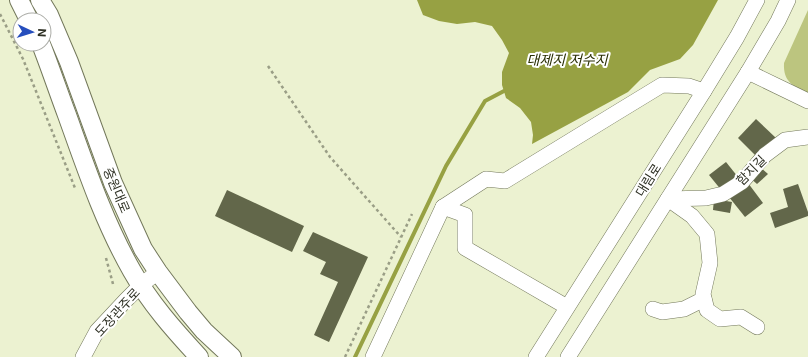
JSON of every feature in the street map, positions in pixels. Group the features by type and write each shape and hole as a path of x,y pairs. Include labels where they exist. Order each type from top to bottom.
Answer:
{"main road":[{"path":"18,0 25,12"},
{"name":"중원대로","path":"40,0 49,15 69,62 113,183 144,249 158,272 181,303 204,331 232,357"},
{"name":"중원대로","path":"44,52 76,142 102,209 117,242 141,286 157,310 199,357"}],"street":[{"name":"대림로","path":"536,357 704,91 737,37 757,0"},
{"name":"대림로","path":"568,357 748,72 778,21 788,0"},
{"path":"748,72 808,101"},
{"path":"373,357 443,206 486,180 505,181 662,85 690,86 704,91"},
{"name":"함지길","path":"668,199 706,198 723,194 742,182 765,155 784,140 808,137"},
{"path":"668,199 692,216 707,234 710,263 703,294 707,310 720,319 741,317 757,327"},
{"path":"443,206 465,215 465,248 567,307"},
{"name":"도장관주로","path":"83,357 97,331 125,301 158,272"},
{"path":"653,309 662,312 684,310 704,299"}],"path":[{"path":"0,14 23,59 78,194"},
{"path":"268,66 330,157 401,237"},
{"path":"345,357 412,214"},
{"path":"105,256 113,284"}],"shaded area":[{"path":"808,10 808,93 798,88 787,79 785,75 784,63"}],"water":[{"name":"대제지 저수지","path":"417,0 718,0 693,45 680,59 650,70 628,92 532,144 533,135 531,122 520,108 506,98 502,85 502,72 509,53 492,26 475,22 457,24 439,21 423,15"}],"building":[{"path":"756,119 776,138 757,157 738,138"},
{"path":"726,162 738,177 722,191 709,175"},
{"path":"759,166 768,174 757,184 749,177"},
{"path":"748,183 763,203 745,217 729,197"},
{"path":"798,184 808,216 775,228 770,213 788,207 783,189"},
{"path":"227,190 304,226 292,252 215,216"},
{"path":"714,199 732,202 730,213 713,210"},
{"path":"313,232 368,257 329,342 314,335 338,282 320,274 326,262 303,251"}],"waterway":[{"path":"355,357 446,166 485,101 504,91"}]}
